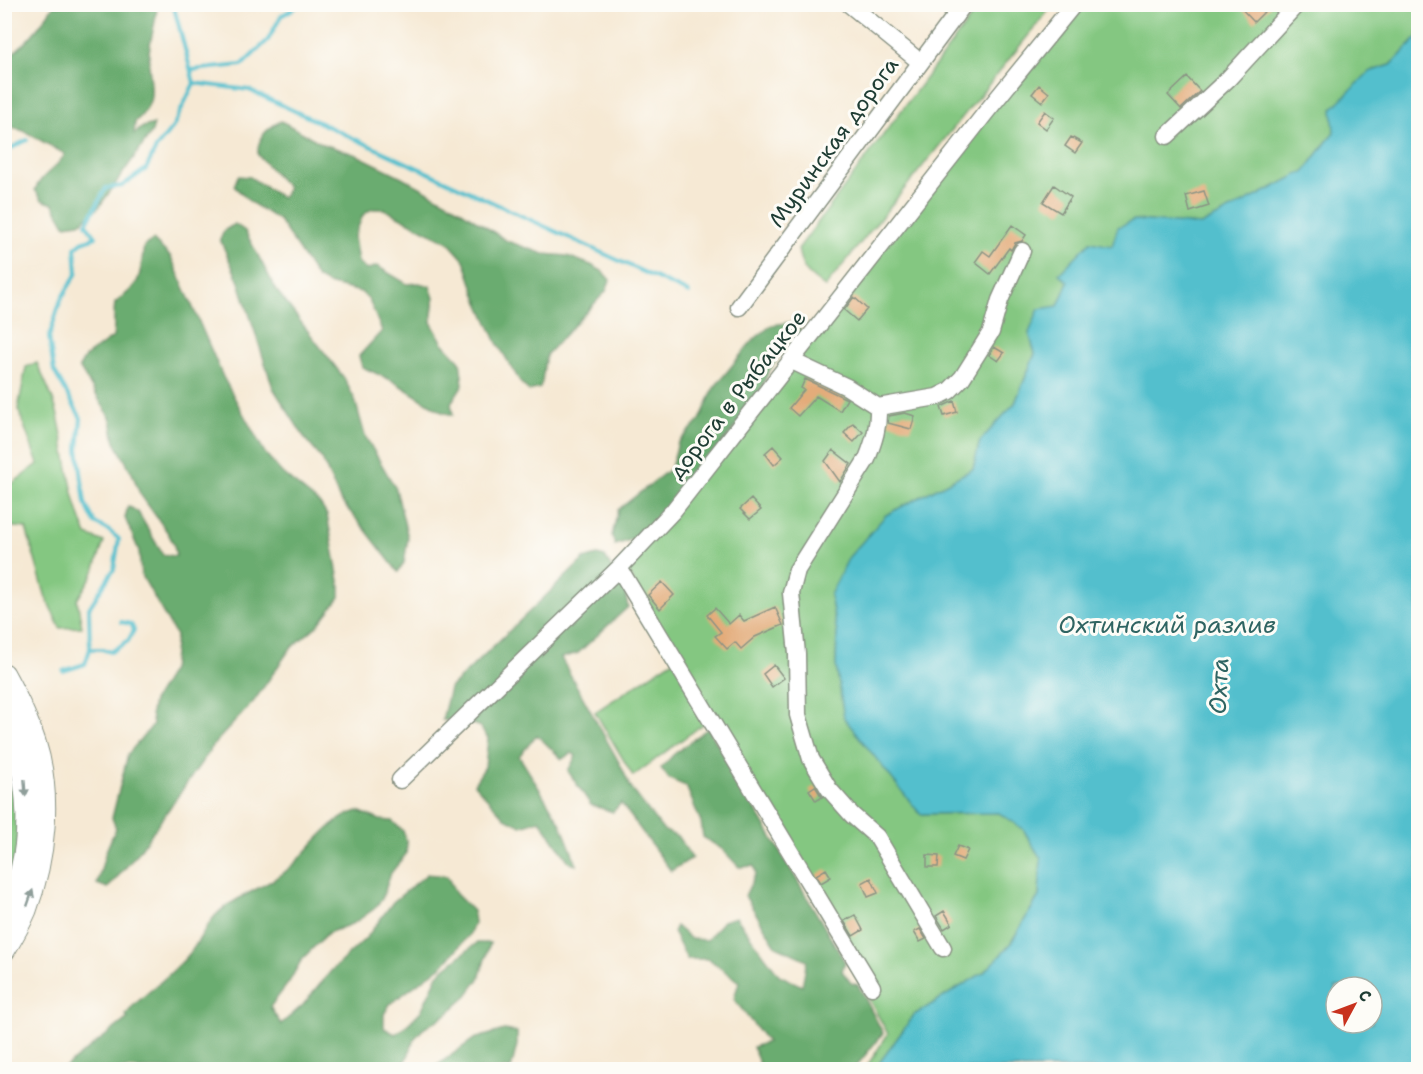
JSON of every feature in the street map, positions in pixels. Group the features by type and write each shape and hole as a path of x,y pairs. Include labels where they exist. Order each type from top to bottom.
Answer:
{"main road":[{"path":"4,674 20,705 35,743 44,792 44,827 38,874 25,913 4,951"},
{"path":"4,711 16,741 25,778 28,819 23,864 11,902 4,914"}],"street":[{"path":"849,4 920,62"},
{"name":"Муринская дорога","path":"739,307 964,4"},
{"name":"дорога в Рыбацкое","path":"400,780 619,568 674,511 987,111 1074,4"},
{"path":"1167,136 1228,79 1297,4"},
{"path":"792,361 847,387 878,407 937,397 949,391 962,378 991,332 1000,300 1022,251"},
{"path":"878,407 874,440 867,459 797,570 791,593 797,654 798,715 811,759 829,789 852,815 877,837 943,948"},
{"path":"619,568 872,987"}],"green space":[{"path":"981,4 1053,5 825,287 806,271 798,249"},
{"path":"54,5 157,5 149,50 151,99 143,114 135,122 134,134 143,127 154,124 152,132 99,207 80,223 65,225 53,204 42,200 35,190 41,179 58,164 65,154 24,131 4,125 5,59 32,35"},
{"path":"1074,5 1418,5 1418,37 1391,65 1369,72 1334,132 1305,171 1201,225 1134,220 1112,247 1090,242 1068,281 1058,306 1029,333 1035,353 1015,403 980,441 973,469 886,515 830,595 837,633 836,665 920,814 999,813 1023,829 1041,859 1039,896 1009,946 986,971 914,1015 875,1069 865,1069 888,1034 714,716 633,776 595,712 677,658 625,567"},
{"path":"281,121 323,144 357,155 400,176 454,206 507,241 544,254 567,256 602,271 610,280 606,291 547,354 540,388 529,391 521,383 497,343 477,298 464,260 448,242 384,209 372,209 363,215 354,237 358,262 366,270 377,266 407,284 419,283 430,286 434,298 431,322 443,343 460,361 463,384 451,403 453,415 442,412 393,381 362,367 359,356 382,331 369,300 361,292 328,284 317,278 279,220 250,202 234,186 238,176 250,177 282,198 288,188 258,155 261,139 271,127"},
{"path":"235,224 245,231 277,291 344,378 355,400 365,436 396,489 408,538 404,563 398,572 340,500 322,459 306,440 273,388 239,282 220,239 225,230"},
{"path":"153,240 171,257 223,377 265,453 282,473 320,504 327,515 340,597 318,625 290,649 254,701 215,743 138,853 108,888 97,884 106,851 116,828 112,818 128,754 153,725 151,713 153,701 172,670 176,636 141,574 139,551 125,518 128,506 138,512 163,555 176,556 168,533 140,494 132,473 115,442 111,419 79,367 85,357 113,337 115,303 135,285 140,273 144,246"},
{"path":"794,322 802,332 784,349 768,373 757,398 670,508 639,537 615,545 612,536 618,510 671,468 678,443 700,420 714,388 752,341 772,325"},
{"path":"37,363 56,409 81,521 87,535 104,542 93,574 77,600 82,627 60,628 46,598 26,528 5,526 5,481 13,483 38,464 18,409 26,367"},
{"path":"597,555 605,557 625,591 628,607 578,653 561,658 631,788 663,830 678,837 692,858 671,871 621,803 613,812 591,805 568,771 576,756 572,753 562,759 537,735 519,756 561,824 577,865 570,863 540,820 521,826 505,818 474,784 485,767 488,738 479,726 442,720 450,688 584,559"},
{"path":"5,725 17,769 18,845 5,898"},
{"path":"708,728 845,962 842,971 851,983 858,985 883,1033 854,1069 778,1070 760,1066 753,1047 767,1042 734,999 739,982 709,959 687,959 673,932 676,926 691,939 707,940 723,921 736,917 779,975 802,986 807,960 776,946 745,896 756,873 754,866 739,867 722,849 703,837 701,822 686,786 669,779 661,768 673,755"},
{"path":"358,811 380,820 392,821 403,831 407,843 406,854 391,873 382,899 374,909 354,923 328,933 302,959 289,982 270,1007 281,1024 303,1005 331,971 367,937 393,902 427,874 447,876 456,894 473,911 474,924 469,935 443,965 390,1004 384,1014 384,1028 395,1034 404,1028 421,1011 438,975 446,967 477,943 490,943 479,979 465,998 447,1014 423,1029 415,1038 406,1061 396,1069 63,1069 128,1018 126,1015 133,1006 184,960 210,921 219,912 284,873 331,826"},
{"path":"504,1030 517,1032 517,1045 511,1069 432,1069 474,1039"}],"water":[{"name":"Охтинский разлив","path":"1418,37 1418,1069 875,1069 914,1015 986,971 1009,946 1039,896 1041,859 1023,829 999,813 920,814 844,718 836,665 837,633 830,595 849,557 886,515 973,469 980,441 1015,403 1035,354 1029,333 1039,309 1058,306 1068,282 1059,274 1090,242 1112,246 1118,227 1134,220 1201,225 1305,171 1334,132 1332,109 1369,72 1391,65"}],"building":[{"path":"1237,4 1272,4 1254,22"},
{"path":"1187,77 1200,91 1181,109 1168,95"},
{"path":"1039,85 1049,93 1042,102 1032,94"},
{"path":"1045,111 1054,118 1046,129 1037,122"},
{"path":"1071,137 1082,143 1075,153 1065,146"},
{"path":"1054,185 1071,197 1061,213 1043,202"},
{"path":"1204,191 1209,206 1190,212 1186,196"},
{"path":"1012,225 1026,235 1022,241 1015,243 1011,250 1009,248 990,274 975,262 983,251 990,256"},
{"path":"854,297 867,309 857,321 844,310"},
{"path":"994,347 1004,353 998,361 989,355"},
{"path":"805,379 847,399 840,411 816,396 798,416 789,408 804,390 801,388"},
{"path":"954,401 957,412 944,416 941,407"},
{"path":"905,413 915,416 911,429 888,423 889,416"},
{"path":"853,423 863,432 854,442 844,433"},
{"path":"773,446 783,457 774,465 765,453"},
{"path":"833,450 851,464 840,482 825,461"},
{"path":"751,499 761,510 750,519 740,509"},
{"path":"662,582 674,595 660,609 648,595"},
{"path":"775,607 783,625 755,637 741,649 735,642 727,649 715,636 721,632 707,615 715,608 729,624 739,615 744,621"},
{"path":"774,665 784,678 772,687 763,674"},
{"path":"815,786 822,797 816,801 809,790"},
{"path":"958,846 968,850 963,860 953,856"},
{"path":"927,855 939,856 938,867 927,867"},
{"path":"826,869 831,877 821,883 816,875"},
{"path":"871,878 878,893 868,897 862,883"},
{"path":"944,911 952,924 944,929 936,916"},
{"path":"855,915 863,930 853,936 844,921"},
{"path":"920,929 926,939 920,942 914,932"}],"waterway":[{"path":"63,671 85,664 90,649 89,608 114,569 119,539 95,523 85,503 78,449 81,418 54,371 49,337 61,299 77,273 75,248 82,242 96,237 86,224 106,188 122,186 146,169 156,148 173,127 194,83 173,4"},
{"path":"191,70 242,65 268,40 281,16 301,4"},
{"path":"194,83 249,90 689,293"},
{"path":"4,152 27,140"},
{"path":"90,649 111,652 128,641 134,630 131,624 121,622"}],"water label":[{"name":"Охта","path":"1219,686"}]}
